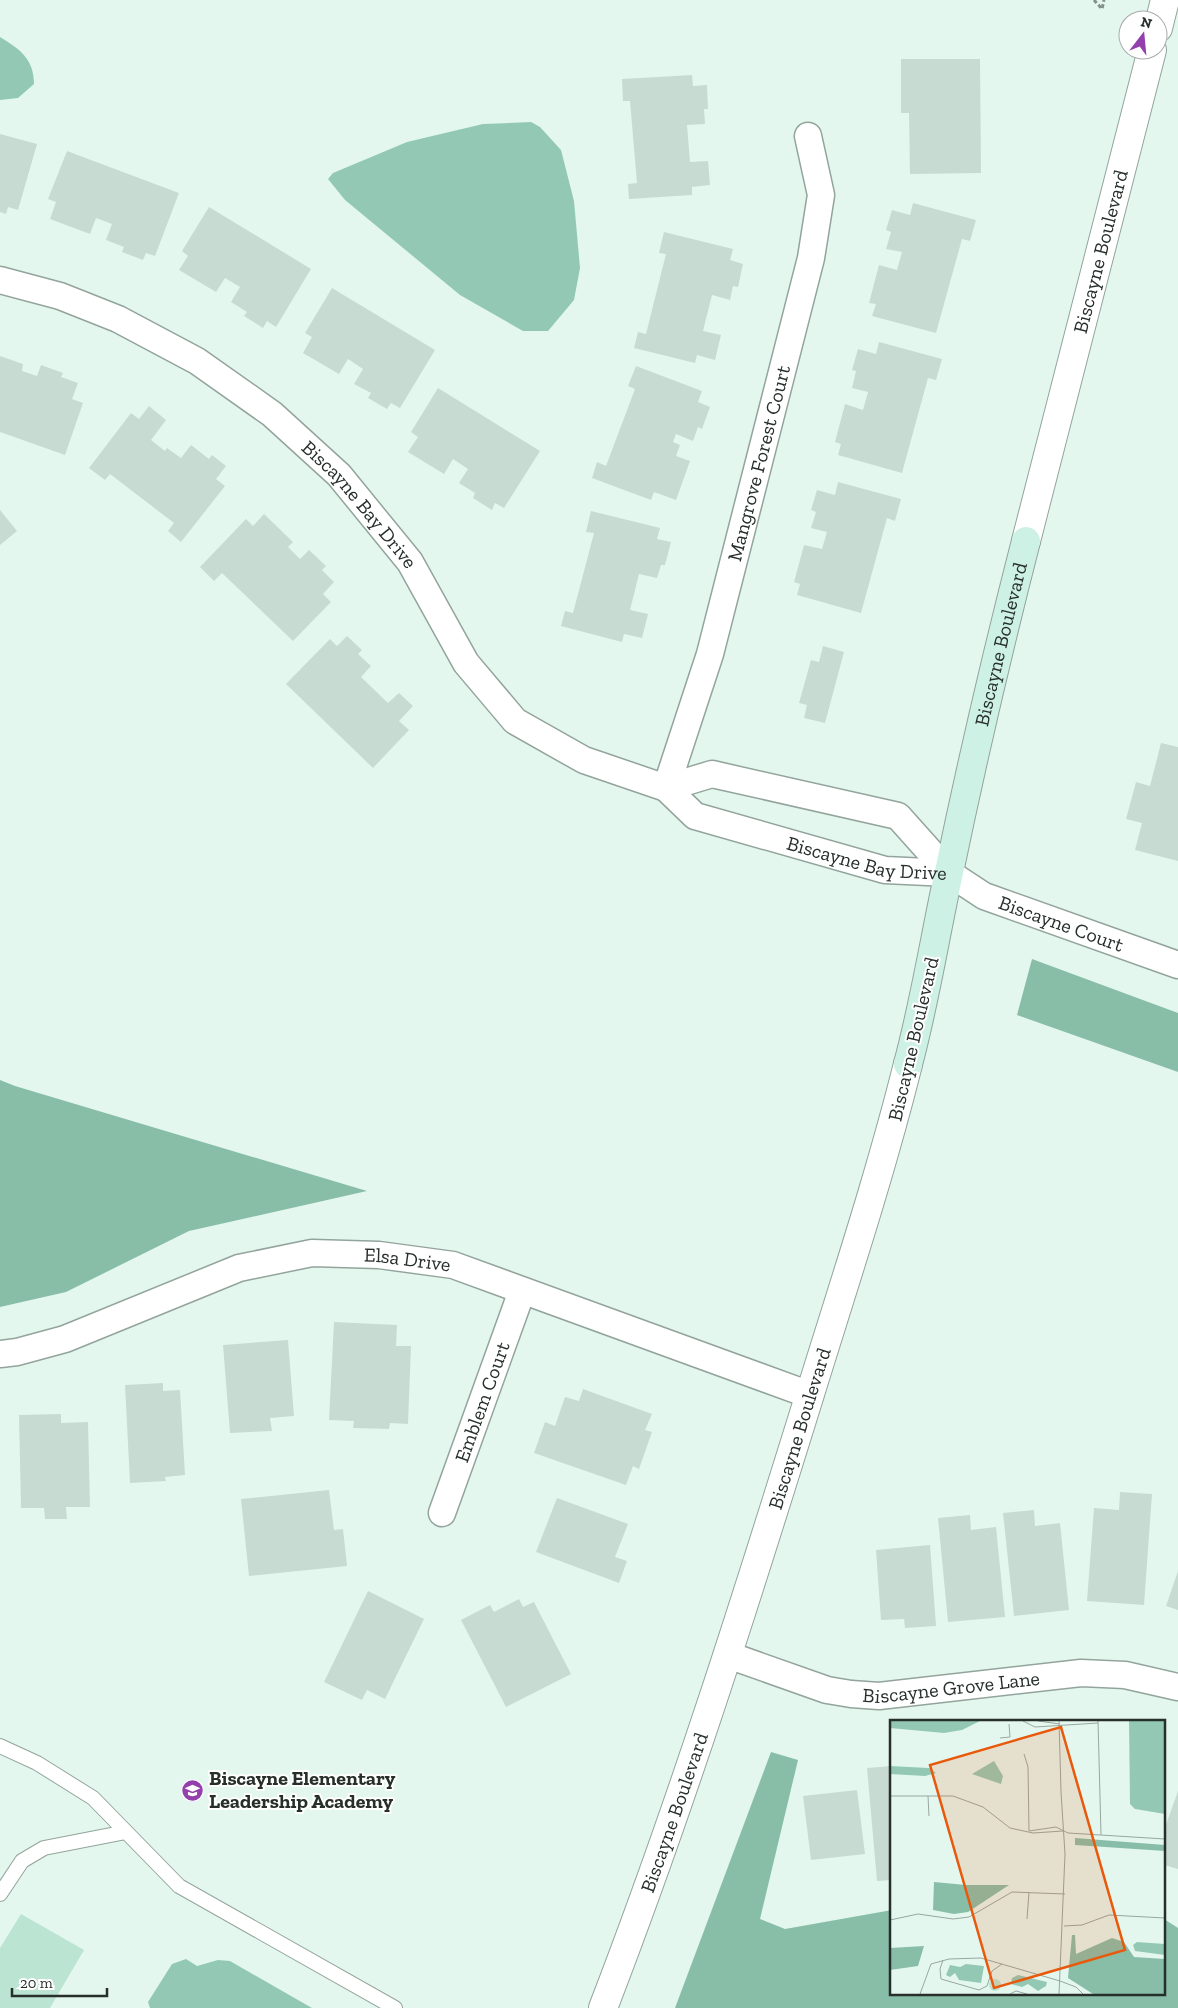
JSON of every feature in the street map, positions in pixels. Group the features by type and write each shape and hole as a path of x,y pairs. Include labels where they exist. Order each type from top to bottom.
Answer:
{"main road":[{"name":"Biscayne Boulevard","path":"908,1064 920,1017 948,873 1005,622 1026,540"}],"street":[{"name":"Biscayne Boulevard","path":"1026,540 1149,60"},
{"name":"Mangrove Forest Court","path":"666,788 710,654 812,258 820,195 808,136"},
{"name":"Biscayne Bay Drive","path":"0,280 60,296 118,319 197,361 272,414 339,474 410,562 466,663 514,721 584,760 666,788 695,816 885,870 948,873"},
{"name":"Biscayne Bay Drive","path":"666,788 712,774 898,816 948,873"},
{"name":"Biscayne Court","path":"948,873 984,896 1178,965"},
{"name":"Biscayne Boulevard","path":"603,2008 689,1774 776,1508 869,1207 908,1064"},
{"name":"Elsa Drive","path":"0,1354 16,1352 66,1339 239,1268 312,1253 379,1255 453,1265 810,1395"},
{"name":"Emblem Court","path":"442,1513 522,1291"},
{"name":"Biscayne Grove Lane","path":"728,1655 827,1690 851,1694 880,1696 1081,1673 1125,1675 1178,1687"}],"lane":[{"path":"0,1746 37,1763 93,1798 179,1886 394,2008"},
{"path":"0,1894 22,1861 44,1848 126,1832"}],"path":[{"path":"1094,0 1102,10 1104,0"}],"shaded area":[{"path":"0,37 20,51 29,61 32,68 34,84 18,98 0,100"},
{"path":"531,122 540,127 561,150 574,201 580,268 574,300 548,331 523,331 460,295 345,200 328,179 333,173 407,142 483,124"},
{"path":"1032,959 1178,1013 1178,1072 1017,1015"},
{"path":"0,1080 367,1191 189,1231 66,1292 0,1307"},
{"path":"771,1752 798,1760 760,1919 785,1929 890,1910 890,1996 1166,1996 1166,1920 1178,1928 1178,2008 675,2008"},
{"path":"21,1914 84,1950 50,2008 0,2008 0,1948"},
{"path":"186,1959 197,1966 218,1960 230,1961 312,2008 150,2008 148,2002 172,1964"}],"building":[{"path":"901,59 980,59 981,173 910,174 909,113 901,113"},
{"path":"692,75 693,86 707,85 708,109 704,109 705,124 687,125 690,162 708,161 710,185 692,187 692,195 629,199 628,184 637,183 630,101 623,101 622,79"},
{"path":"0,134 37,144 18,210 8,207 6,214 0,212"},
{"path":"67,151 179,193 155,256 146,253 143,260 122,252 124,247 106,240 112,224 96,218 90,234 50,219 56,202 48,199"},
{"path":"913,203 976,220 970,241 962,239 936,333 872,316 876,304 869,303 879,265 897,270 902,252 886,249 891,232 886,230 892,210 910,215"},
{"path":"209,207 311,269 276,327 267,321 263,328 244,316 247,312 231,302 240,287 225,278 216,292 179,270 188,256 182,251"},
{"path":"664,232 733,249 730,260 743,264 738,287 733,286 730,300 712,295 703,331 721,335 715,360 697,355 695,363 634,348 638,332 646,334 666,254 659,253"},
{"path":"332,288 435,350 400,408 391,403 387,409 368,398 371,393 354,384 363,369 348,359 339,374 303,353 312,337 305,333"},
{"path":"879,342 942,359 936,380 928,378 902,473 838,455 841,444 835,442 845,404 863,410 868,392 852,388 856,371 852,370 858,349 876,354"},
{"path":"0,356 23,364 22,371 37,376 41,365 63,373 61,377 78,383 72,399 83,403 65,455 0,432"},
{"path":"636,366 702,391 698,402 710,407 702,429 698,427 693,441 676,434 673,442 680,445 676,456 690,461 676,500 654,492 651,500 592,478 597,462 606,466 635,389 628,386"},
{"path":"438,388 540,451 504,508 495,503 492,510 473,498 475,493 459,483 468,469 453,459 444,474 408,452 418,437 411,432"},
{"path":"149,406 166,420 151,440 165,451 167,448 181,458 191,445 209,459 212,455 226,466 216,479 225,486 181,542 168,531 174,523 110,474 105,480 89,468 131,413 139,419"},
{"path":"838,482 901,499 895,521 887,518 861,613 797,595 800,584 794,582 804,545 822,549 827,532 811,528 816,512 811,510 817,490 835,495"},
{"path":"0,510 17,531 0,545"},
{"path":"591,511 660,528 657,539 671,542 665,565 661,565 657,578 639,574 630,610 648,614 642,638 624,634 622,642 561,626 565,611 573,613 594,533 586,532"},
{"path":"264,514 293,542 288,547 300,559 309,550 326,566 322,570 334,582 323,594 331,602 293,641 222,573 214,581 200,567 246,519 253,526"},
{"path":"347,636 362,650 358,654 371,666 361,677 388,703 399,693 413,706 399,721 409,730 373,768 286,684 330,639 337,646"},
{"path":"823,646 844,652 825,723 804,718 807,705 799,703 811,660 819,662"},
{"path":"1161,743 1178,747 1178,861 1135,850 1142,823 1126,819 1136,782 1150,786"},
{"path":"334,1322 397,1325 396,1346 411,1346 408,1424 390,1423 389,1429 353,1428 354,1421 329,1420"},
{"path":"288,1340 294,1416 270,1418 272,1431 230,1433 223,1345"},
{"path":"163,1383 163,1391 180,1390 185,1475 165,1477 166,1481 130,1483 125,1385"},
{"path":"583,1389 652,1414 645,1430 652,1432 639,1469 633,1466 626,1485 534,1453 545,1422 555,1426 565,1397 579,1401"},
{"path":"61,1414 61,1423 88,1422 90,1507 66,1507 67,1519 45,1519 44,1508 21,1508 19,1415"},
{"path":"329,1490 334,1530 343,1529 347,1566 249,1576 241,1499"},
{"path":"1120,1492 1152,1494 1144,1605 1087,1601 1094,1508 1119,1510"},
{"path":"557,1498 628,1524 615,1557 627,1561 619,1583 536,1552"},
{"path":"1034,1510 1035,1526 1060,1523 1069,1610 1014,1616 1003,1513"},
{"path":"970,1515 971,1530 996,1527 1005,1617 948,1622 938,1518"},
{"path":"930,1545 936,1626 905,1628 904,1619 881,1620 876,1550"},
{"path":"1178,1571 1178,1610 1166,1606"},
{"path":"368,1591 424,1619 385,1699 367,1690 362,1700 324,1682"},
{"path":"519,1599 523,1607 534,1602 571,1674 506,1707 461,1620 490,1605 494,1612"},
{"path":"890,1766 890,1880 877,1881 867,1768"},
{"path":"857,1790 865,1854 811,1860 803,1796"},
{"path":"1178,1791 1178,1869 1166,1866 1166,1824"}],"place":[{"name":"Biscayne Elementary Leadership Academy","path":"193,1790"}]}
